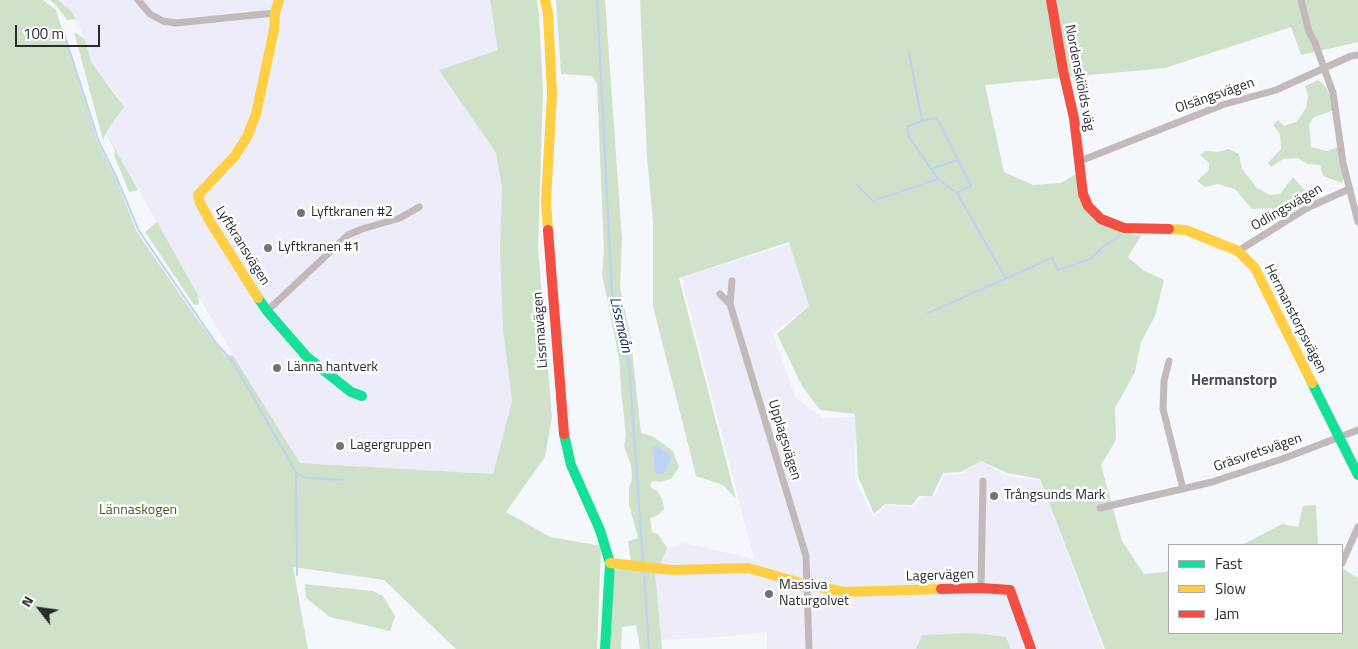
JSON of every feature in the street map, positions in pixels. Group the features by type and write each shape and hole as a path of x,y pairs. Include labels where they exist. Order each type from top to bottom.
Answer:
{"street":[{"path":"138,0 150,14 163,21 176,23 275,13 279,0"},
{"name":"Lissmavägen","path":"545,0 548,14 552,94 546,202 562,418 565,444 600,530 610,563 605,649"},
{"name":"Nordenskiölds väg","path":"1051,0 1063,70 1074,118 1080,161"},
{"path":"1301,0 1309,32 1315,43 1332,93 1349,189 1358,222"},
{"name":"Lyftkransvägen","path":"275,13 274,30 262,92 247,136 224,168 198,195 200,203 241,272 267,310 307,357 351,392 362,396"},
{"name":"Olsängsvägen","path":"1080,161 1222,105 1276,90 1351,56 1358,55"},
{"name":"Hermanstorpsvägen","path":"1080,161 1083,194 1088,206 1101,219 1124,228 1186,230 1238,251 1255,268 1358,475"},
{"name":"Odlingsvägen","path":"1238,251 1306,208 1349,189"},
{"name":"Lyftkransvägen","path":"267,310 348,235 400,218 419,207"},
{"path":"730,304 732,282"},
{"path":"720,294 730,304"},
{"name":"Upplagsvägen","path":"730,304 806,556 808,585"},
{"path":"1169,361 1164,381 1163,409 1183,489"},
{"path":"1339,437 1358,430"},
{"name":"Gräsvretsvägen","path":"1100,508 1212,482 1282,459 1339,437"},
{"path":"981,588 983,481"},
{"path":"1343,561 1358,527"},
{"name":"Lagervägen","path":"610,563 672,570 748,568 808,585 845,592 981,588 1010,590 1031,649"},
{"path":"808,585 809,649"}],"shaded area":[{"path":"58,0 490,0 499,50 440,70 496,153 502,188 500,249 503,330 512,401 493,474 300,463 211,318 106,132 124,106 91,62 85,39 72,12"},
{"path":"790,244 809,305 773,334 795,397 823,418 856,417 855,479 874,518 885,505 914,507 920,498 935,495 944,475 963,473 980,460 1008,477 1040,480 1103,649 1028,649 1023,643 1022,649 1011,649 1006,637 922,635 916,649 767,649 767,632 721,637 661,640 655,572 667,548 685,543 754,559 681,277"}],"green space":[{"name":"Lännaskogen","path":"0,0 43,0 56,10 98,143 115,177 137,232 225,356 233,355 300,463 493,474 512,401 503,330 500,249 502,188 496,153 439,70 498,50 490,0 537,0 543,91 538,248 552,417 545,457 506,512 550,537 601,546 597,649 456,649 384,580 293,567 308,649 0,649"},
{"path":"50,0 58,0 72,12 76,19 67,20"},
{"path":"556,0 605,0 622,239 620,288 631,340 641,433 652,436 673,451 679,467 671,479 660,482 652,481 650,487 657,491 662,498 664,509 658,515 650,518 652,532 658,534 667,548 660,565 631,563 628,541 638,538 629,504 629,489 632,478 631,465 624,446 626,436 619,358 602,274 604,252 597,84 592,76 561,74"},
{"path":"640,0 1358,0 1358,42 1354,43 1301,55 1291,27 1165,68 985,85 1004,172 1033,185 1061,183 1076,174 1084,209 1099,223 1122,233 1141,236 1128,257 1143,270 1164,280 1155,316 1141,342 1135,372 1115,408 1116,440 1101,465 1122,541 1144,574 1166,572 1168,570 1168,634 1343,634 1343,569 1358,578 1358,649 1105,649 1040,479 1007,473 981,461 961,472 943,473 932,496 919,496 912,505 885,504 874,514 858,476 855,414 820,410 802,386 777,334 809,306 789,242 679,278 736,499 723,485 696,476 653,306 653,222 647,157"},
{"path":"74,32 85,39 91,62 124,107 106,132 138,190 129,192 114,155 115,150 106,133 103,140"},
{"path":"1318,80 1325,86 1333,101 1332,111 1314,117 1309,124 1311,147 1327,151 1338,147 1344,176 1342,183 1323,176 1320,165 1307,164 1298,158 1283,159 1271,167 1268,163 1281,149 1280,134 1273,125 1278,120 1284,126 1296,122 1306,108 1308,96 1305,86"},
{"path":"1229,149 1239,154 1242,169 1257,188 1270,195 1280,194 1293,177 1310,196 1307,204 1283,217 1271,208 1252,209 1235,189 1218,184 1205,187 1197,181 1209,170 1209,163 1200,155 1205,151 1218,152"},
{"path":"157,222 198,295 199,304 194,305 145,232"},
{"path":"1316,505 1318,544 1244,544 1282,524 1298,527 1303,506"},
{"path":"619,568 655,572 662,649 640,649 636,625 622,627 621,649 609,649 613,575 615,570"},
{"path":"305,584 373,591 383,596 395,616 390,631 330,617 306,598"},
{"path":"974,633 1006,637 1011,649 916,649 922,635"}],"water":[{"path":"657,446 669,454 671,458 667,470 662,474 655,472 653,447"}],"waterway":[{"name":"Lissmaån","path":"597,0 612,292 629,364 643,562"},
{"path":"65,36 99,142 139,231 216,343 233,362 296,472"},
{"path":"909,52 922,121 937,118 971,186 957,193"},
{"path":"922,121 907,127 909,137 938,179 957,193 1006,279"},
{"path":"931,169 957,160"},
{"path":"856,184 873,201 938,179"},
{"path":"928,313 1052,258 1058,270 1090,259 1104,246 1121,235"},
{"path":"297,575 296,472 306,478 344,480"},
{"name":"Lissmaån","path":"644,572 649,649"}],"traffic: fast":[{"path":"258,298 307,357 351,392 362,396"},
{"path":"1312,383 1358,475"},
{"path":"564,434 571,465 600,530 610,563 605,649"}],"traffic: slow":[{"path":"258,298 211,223 200,203 198,195 234,157 247,137 256,114 279,0"},
{"path":"545,0 548,14 552,94 546,202 548,230"},
{"path":"1169,229 1186,230 1238,251 1255,268 1312,383"},
{"path":"610,563 672,570 748,568 808,585 845,592 941,589"}],"traffic: jam":[{"path":"1051,0 1063,70 1074,118 1083,194 1088,206 1101,219 1124,228 1169,229"},
{"path":"548,230 564,434"},
{"path":"941,589 981,588 1010,590 1031,649"}],"place":[{"name":"Lyftkranen #2","path":"301,213"},
{"name":"Lyftkranen #1","path":"268,248"},
{"name":"Länna hantverk","path":"277,368"},
{"name":"Lagergruppen","path":"340,446"},
{"name":"Trångsunds Mark","path":"994,496"},
{"name":"Massiva Naturgolvet","path":"769,594"}],"district":[{"name":"Hermanstorp","path":"1234,381"}]}
